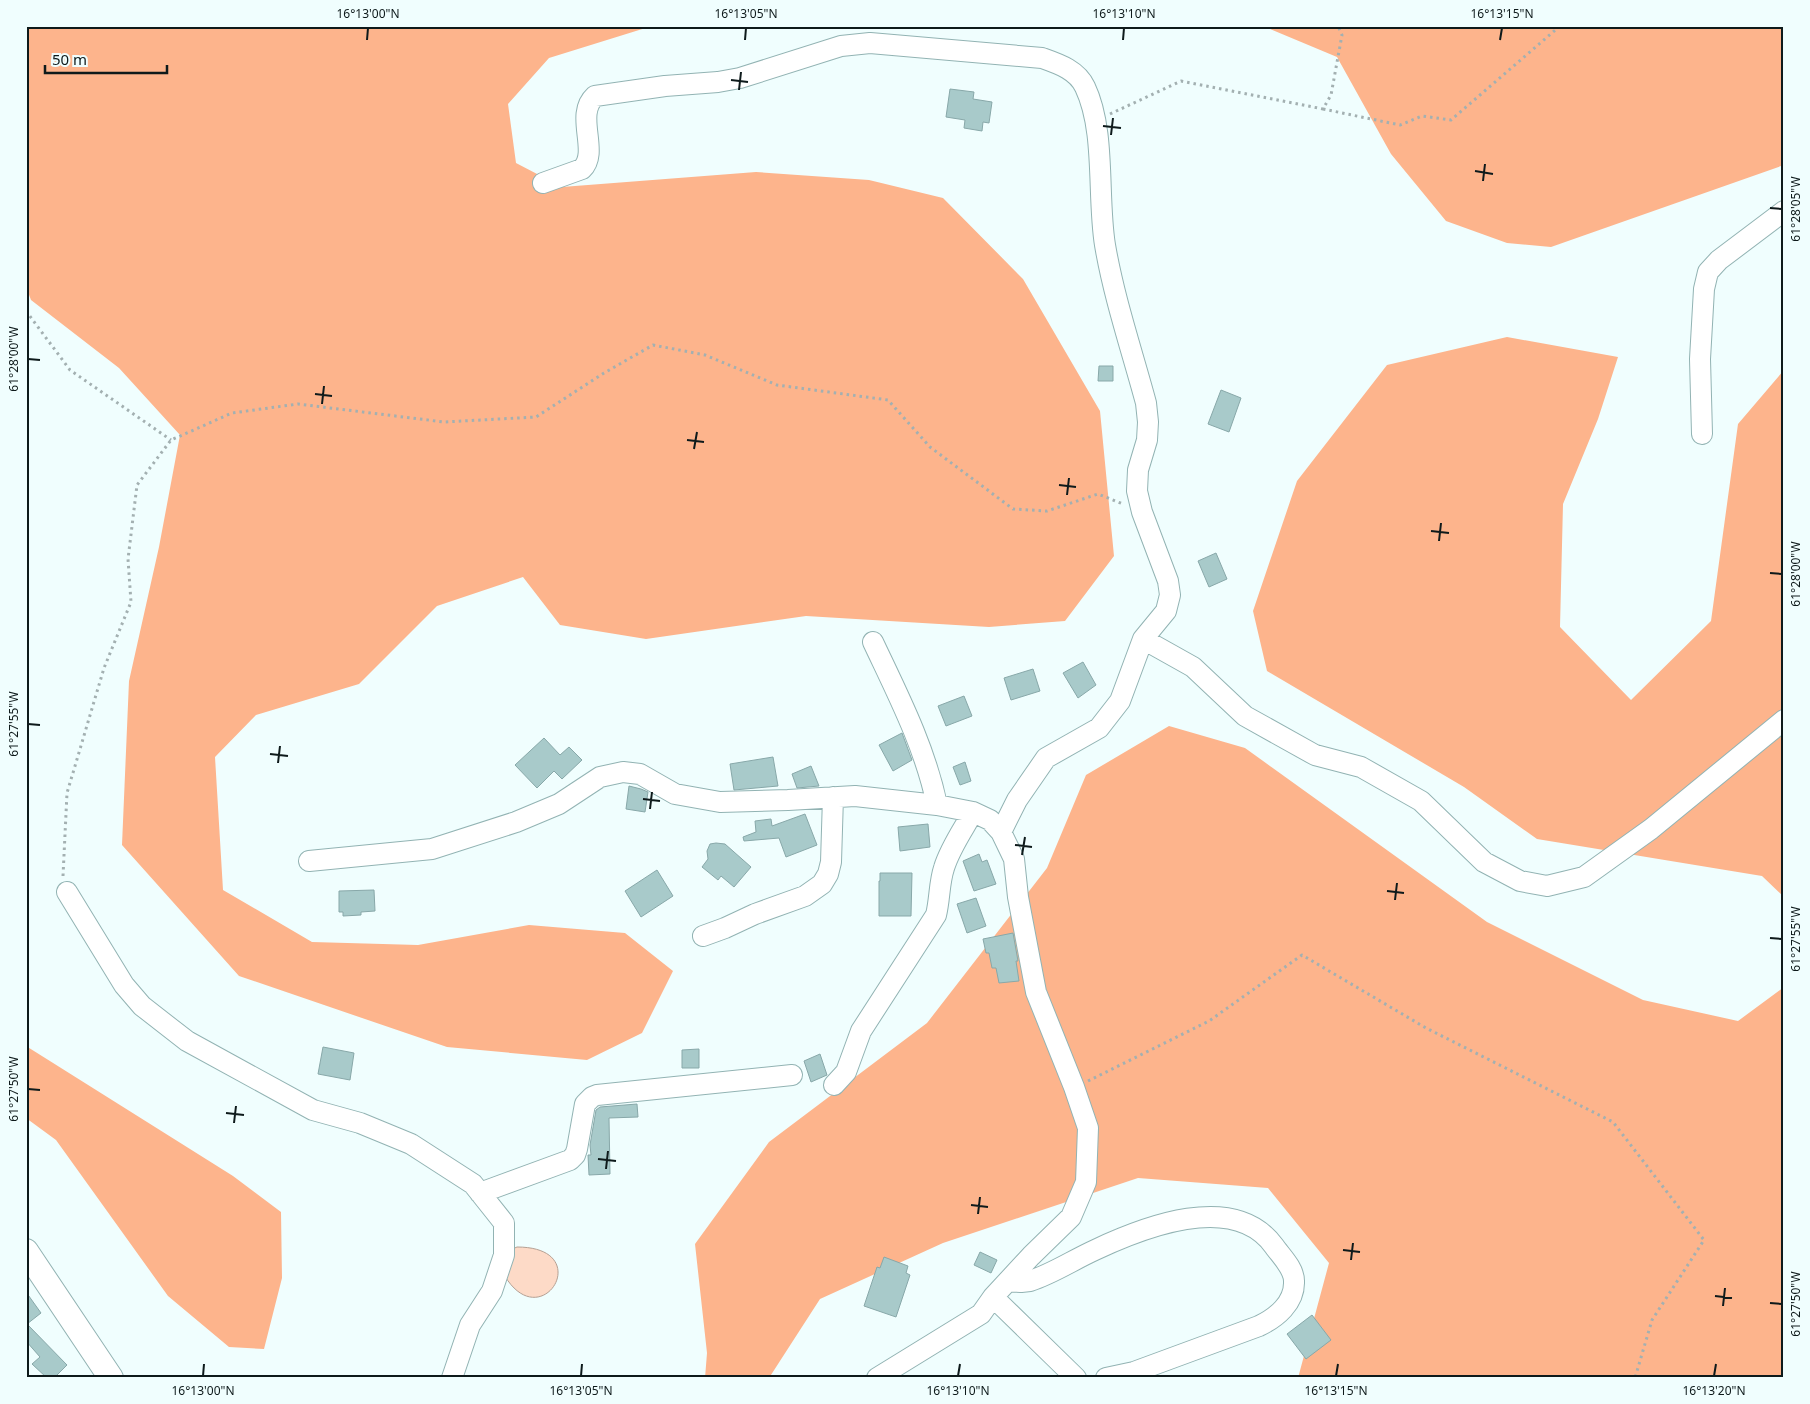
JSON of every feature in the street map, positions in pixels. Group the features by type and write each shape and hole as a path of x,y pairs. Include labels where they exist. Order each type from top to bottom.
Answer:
{"street":[{"path":"543,184 582,169 585,166 588,158 586,113 590,100 595,96 740,78 841,46 870,42 1042,58 1067,67 1084,85 1096,120 1105,243 1113,283 1146,403 1147,440 1138,470 1142,512 1168,581 1170,595 1166,611 1143,639 1120,701 1099,728 1046,758 1017,800 1002,832"},
{"path":"1702,434 1700,359 1704,290 1708,272 1719,260 1784,211"},
{"path":"1143,639 1193,667 1245,716 1314,755 1361,767 1421,801 1484,862 1520,882 1547,886 1584,877 1651,829 1784,720"},
{"path":"873,642 922,749 931,777 936,805"},
{"path":"309,861 432,849 516,822 559,804 600,777 622,772 640,774 675,794 720,802 855,796 936,805 973,812 990,820 1002,832 1014,859 1018,897 1036,992 1074,1087 1088,1128 1086,1182 1071,1218 1031,1256 993,1297 981,1314 877,1378"},
{"path":"703,936 805,896 822,884 828,874 831,862 833,797"},
{"path":"834,1085 846,1072 861,1031 936,915 944,869 950,852 973,812"},
{"path":"67,892 124,986 142,1006 187,1041 312,1110 360,1122 411,1144 473,1184 504,1223 504,1255 492,1291 470,1325 452,1378"},
{"path":"480,1194 570,1160 575,1155 577,1149 585,1104 597,1095 792,1075"},
{"path":"1008,1281 1021,1282 1039,1278 1135,1233 1186,1218 1201,1216 1215,1216 1239,1221 1255,1228 1269,1240 1292,1271 1294,1281 1293,1294 1284,1310 1272,1320 1143,1368 1106,1378"},
{"path":"26,1251 112,1378"},
{"path":"993,1297 1076,1378"}],"path":[{"path":"1323,109 1331,95 1342,35 1338,26"},
{"path":"1096,120 1181,81 1400,125 1422,116 1451,120 1560,26"},
{"path":"26,311 70,370 171,440"},
{"path":"67,892 62,874 67,793 104,668 131,602 128,559 137,485 171,440 232,413 298,404 444,422 536,417 604,373 653,346 705,355 778,386 888,400 930,447 1013,509 1047,511 1098,494 1142,512"},
{"path":"1074,1087 1209,1022 1302,955 1426,1028 1613,1122 1704,1240 1652,1320 1635,1378"}],"shaded area":[{"path":"26,26 652,26 549,58 508,104 516,163 562,187 756,172 869,180 943,198 1023,279 1100,411 1114,556 1065,621 989,627 806,616 646,639 560,625 523,577 437,606 359,684 256,715 215,757 223,890 312,942 418,945 529,925 625,933 673,971 642,1033 587,1060 447,1047 239,976 122,845 129,681 159,547 180,435 119,368 31,300 26,287"},
{"path":"1263,26 1784,26 1784,165 1551,247 1507,243 1446,221 1391,154 1337,57"},
{"path":"1507,337 1618,357 1598,419 1563,504 1560,627 1631,700 1711,621 1738,424 1784,370 1784,897 1762,876 1537,839 1464,787 1267,671 1253,611 1297,481 1387,365"},
{"path":"1169,726 1245,748 1487,922 1643,1000 1738,1021 1784,987 1784,1378 1298,1378 1329,1263 1268,1188 1138,1178 943,1243 820,1299 769,1378 705,1378 707,1353 695,1244 769,1142 927,1023 1047,868 1086,775"},
{"path":"26,1046 233,1176 281,1212 282,1278 264,1349 229,1347 168,1296 56,1140 26,1118"},
{"path":"517,1247 541,1251 554,1261 558,1273 554,1286 545,1295 531,1297 517,1290 502,1271 508,1251"}],"building":[{"path":"950,89 974,92 973,99 992,102 989,123 983,122 982,131 964,128 965,120 946,117"},
{"path":"1099,366 1113,366 1113,381 1098,381"},
{"path":"1221,390 1241,398 1229,432 1208,424"},
{"path":"1216,553 1227,579 1209,587 1198,561"},
{"path":"1083,662 1096,685 1078,698 1063,673"},
{"path":"1033,669 1040,691 1011,700 1004,678"},
{"path":"964,696 972,716 946,726 938,706"},
{"path":"902,733 912,760 893,771 879,745"},
{"path":"544,738 560,755 569,747 582,760 562,779 554,771 537,788 515,765"},
{"path":"773,757 778,786 734,790 730,764"},
{"path":"965,762 971,781 960,785 953,767"},
{"path":"811,766 819,786 797,788 792,774"},
{"path":"629,786 648,792 645,812 626,809"},
{"path":"805,814 817,845 786,857 779,838 744,841 743,837 756,832 755,821 771,819 772,826"},
{"path":"928,824 930,847 900,851 898,827"},
{"path":"710,844 725,844 751,867 734,887 721,876 718,880 702,867 708,859 707,851"},
{"path":"979,854 982,862 987,860 996,884 974,891 963,861"},
{"path":"657,870 673,896 641,917 625,891"},
{"path":"880,873 912,873 911,916 879,916"},
{"path":"374,890 375,911 361,912 361,915 343,916 343,912 339,912 339,891"},
{"path":"976,898 986,926 967,933 957,904"},
{"path":"1013,933 1019,981 999,983 996,968 992,968 989,953 986,953 983,939"},
{"path":"323,1047 354,1053 350,1080 318,1074"},
{"path":"699,1049 699,1068 682,1068 682,1050"},
{"path":"820,1054 827,1075 811,1082 804,1061"},
{"path":"637,1104 638,1117 609,1118 610,1174 589,1175 588,1155 591,1155 590,1145 596,1110 600,1107"},
{"path":"980,1252 997,1260 991,1273 974,1265"},
{"path":"884,1257 908,1266 906,1273 910,1275 896,1317 864,1306 877,1267 880,1268"},
{"path":"26,1292 41,1313 27,1324 67,1365 54,1378 47,1378 32,1364 40,1357 26,1341"},
{"path":"1312,1315 1331,1340 1306,1359 1287,1334"}]}
